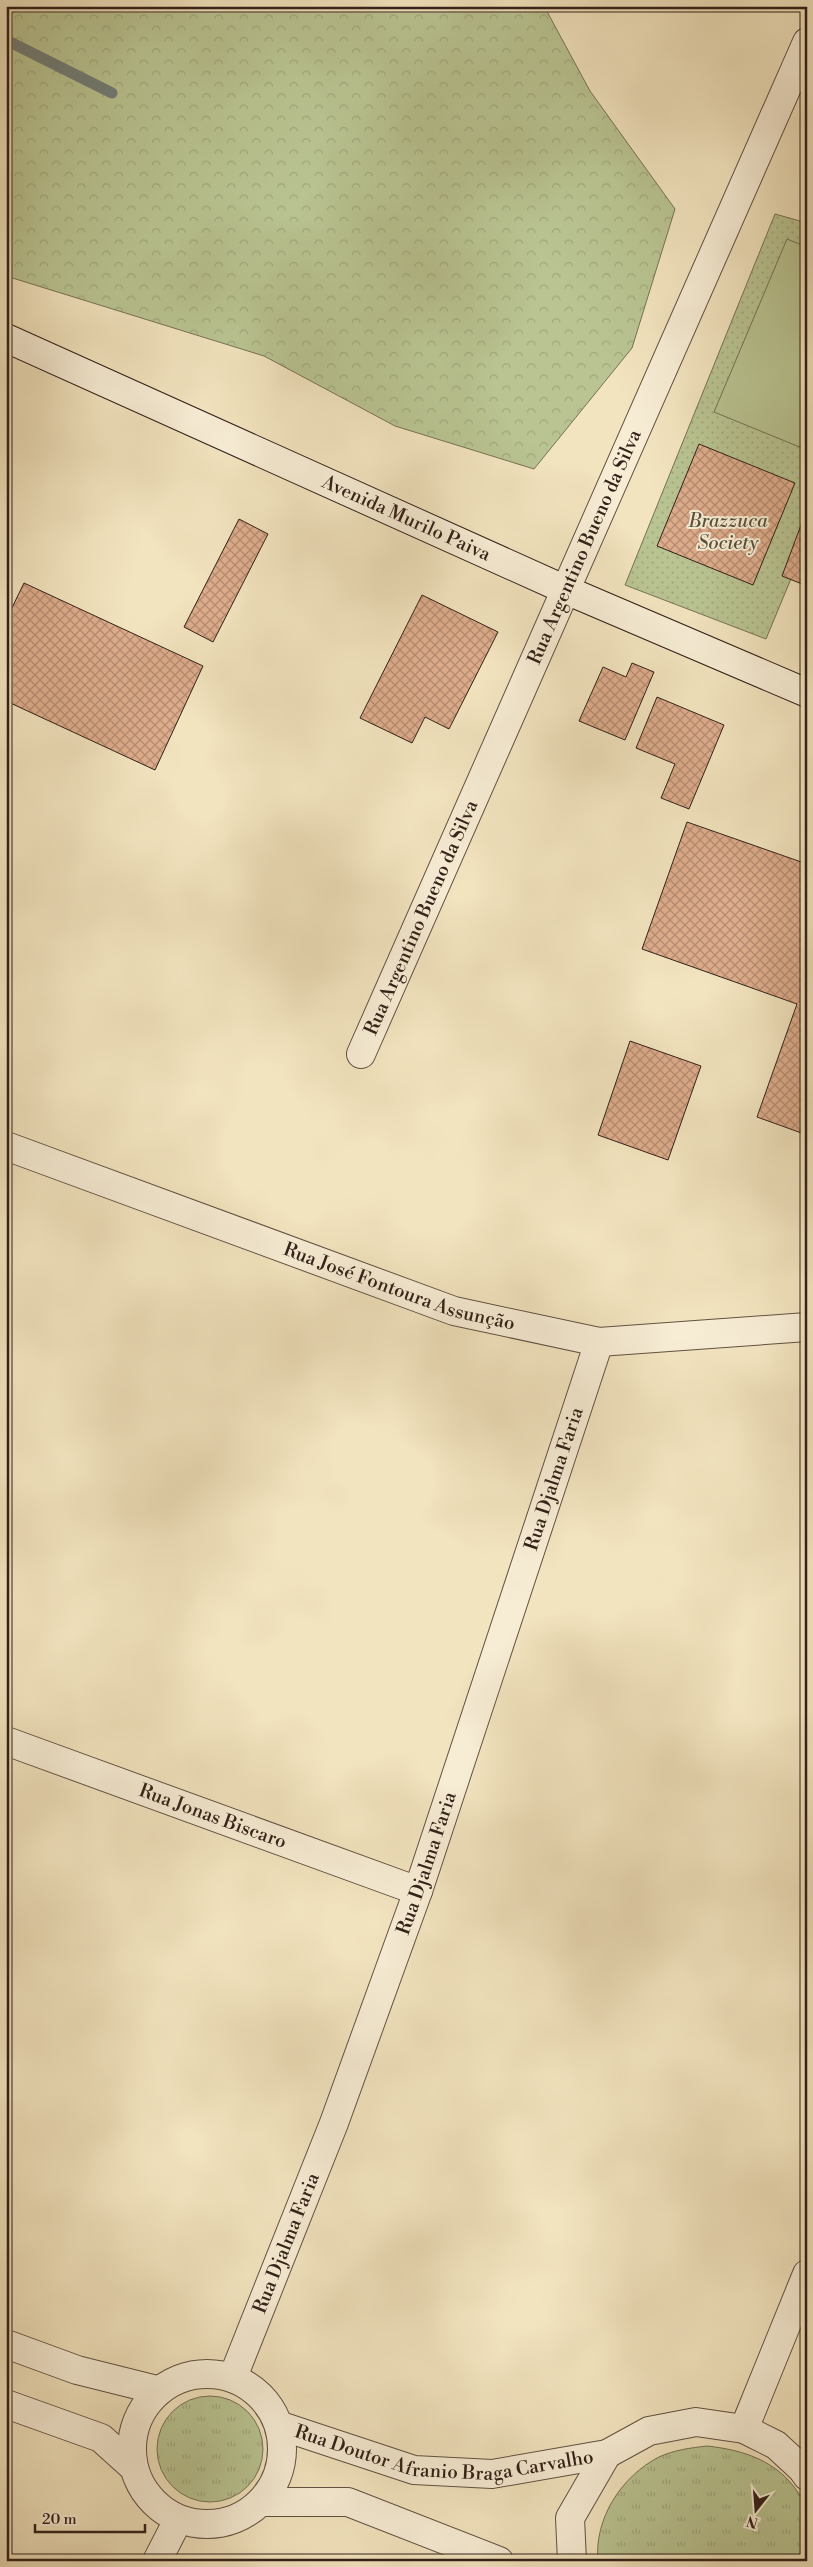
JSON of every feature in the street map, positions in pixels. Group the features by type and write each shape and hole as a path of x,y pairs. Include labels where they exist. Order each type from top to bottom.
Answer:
{"street":[{"name":"Rua Argentino Bueno da Silva","path":"361,1054 807,42"},
{"name":"Avenida Murilo Paiva","path":"6,338 566,590 807,693"},
{"name":"Rua José Fontoura Assunção","path":"6,1146 454,1311 598,1342 807,1327"},
{"name":"Rua Djalma Faria","path":"233,2377 334,2123 418,1890 598,1342"},
{"name":"Rua Jonas Biscaro","path":"6,1741 418,1890"},
{"path":"744,2429 807,2274"},
{"path":"6,2344 77,2370 157,2390"},
{"name":"Rua Doutor Afranio Braga Carvalho","path":"132,2464 135,2421 157,2390 188,2374 233,2377 260,2394 281,2426 282,2467 262,2502"},
{"name":"Rua Doutor Afranio Braga Carvalho","path":"6,2404 101,2438 132,2464 149,2499 178,2520"},
{"name":"Rua Doutor Afranio Braga Carvalho","path":"281,2426 414,2470 492,2474 607,2454 650,2431 696,2422 744,2429 776,2445 807,2476"},
{"name":"Rua Doutor Afranio Braga Carvalho","path":"572,2561 570,2518 607,2454"},
{"path":"157,2561 178,2520 221,2524 262,2502 348,2502 499,2561"}],"green space":[{"path":"6,6 544,6 590,91 675,209 632,348 534,469 395,426 264,356 6,276"},
{"name":"Brazzuca Society","path":"775,214 807,223 807,540 766,639 625,585"},
{"path":"787,239 807,247 807,450 714,412"},
{"path":"210,2396 230,2400 248,2411 259,2429 263,2449 259,2469 248,2487 230,2498 210,2502 190,2498 172,2487 161,2469 157,2449 161,2429 172,2411 190,2400"},
{"path":"707,2446 747,2454 759,2459 781,2473 791,2483 807,2507 807,2561 598,2561 598,2545 606,2514 622,2487 633,2475 659,2457 682,2450"}],"building":[{"path":"699,444 795,483 753,585 657,546"},
{"path":"804,517 807,517 807,586 782,576"},
{"path":"239,519 268,534 213,642 184,627"},
{"path":"24,583 203,666 155,770 6,701 6,620"},
{"path":"422,595 498,632 449,729 425,717 412,743 360,718"},
{"path":"632,663 654,672 625,740 579,721 603,667 626,677"},
{"path":"657,697 724,725 689,809 661,798 675,764 636,748"},
{"path":"687,822 807,864 807,1135 757,1117 797,1004 642,949"},
{"path":"630,1041 701,1066 668,1160 598,1135"}],"waterway":[{"path":"6,40 112,93"}]}
